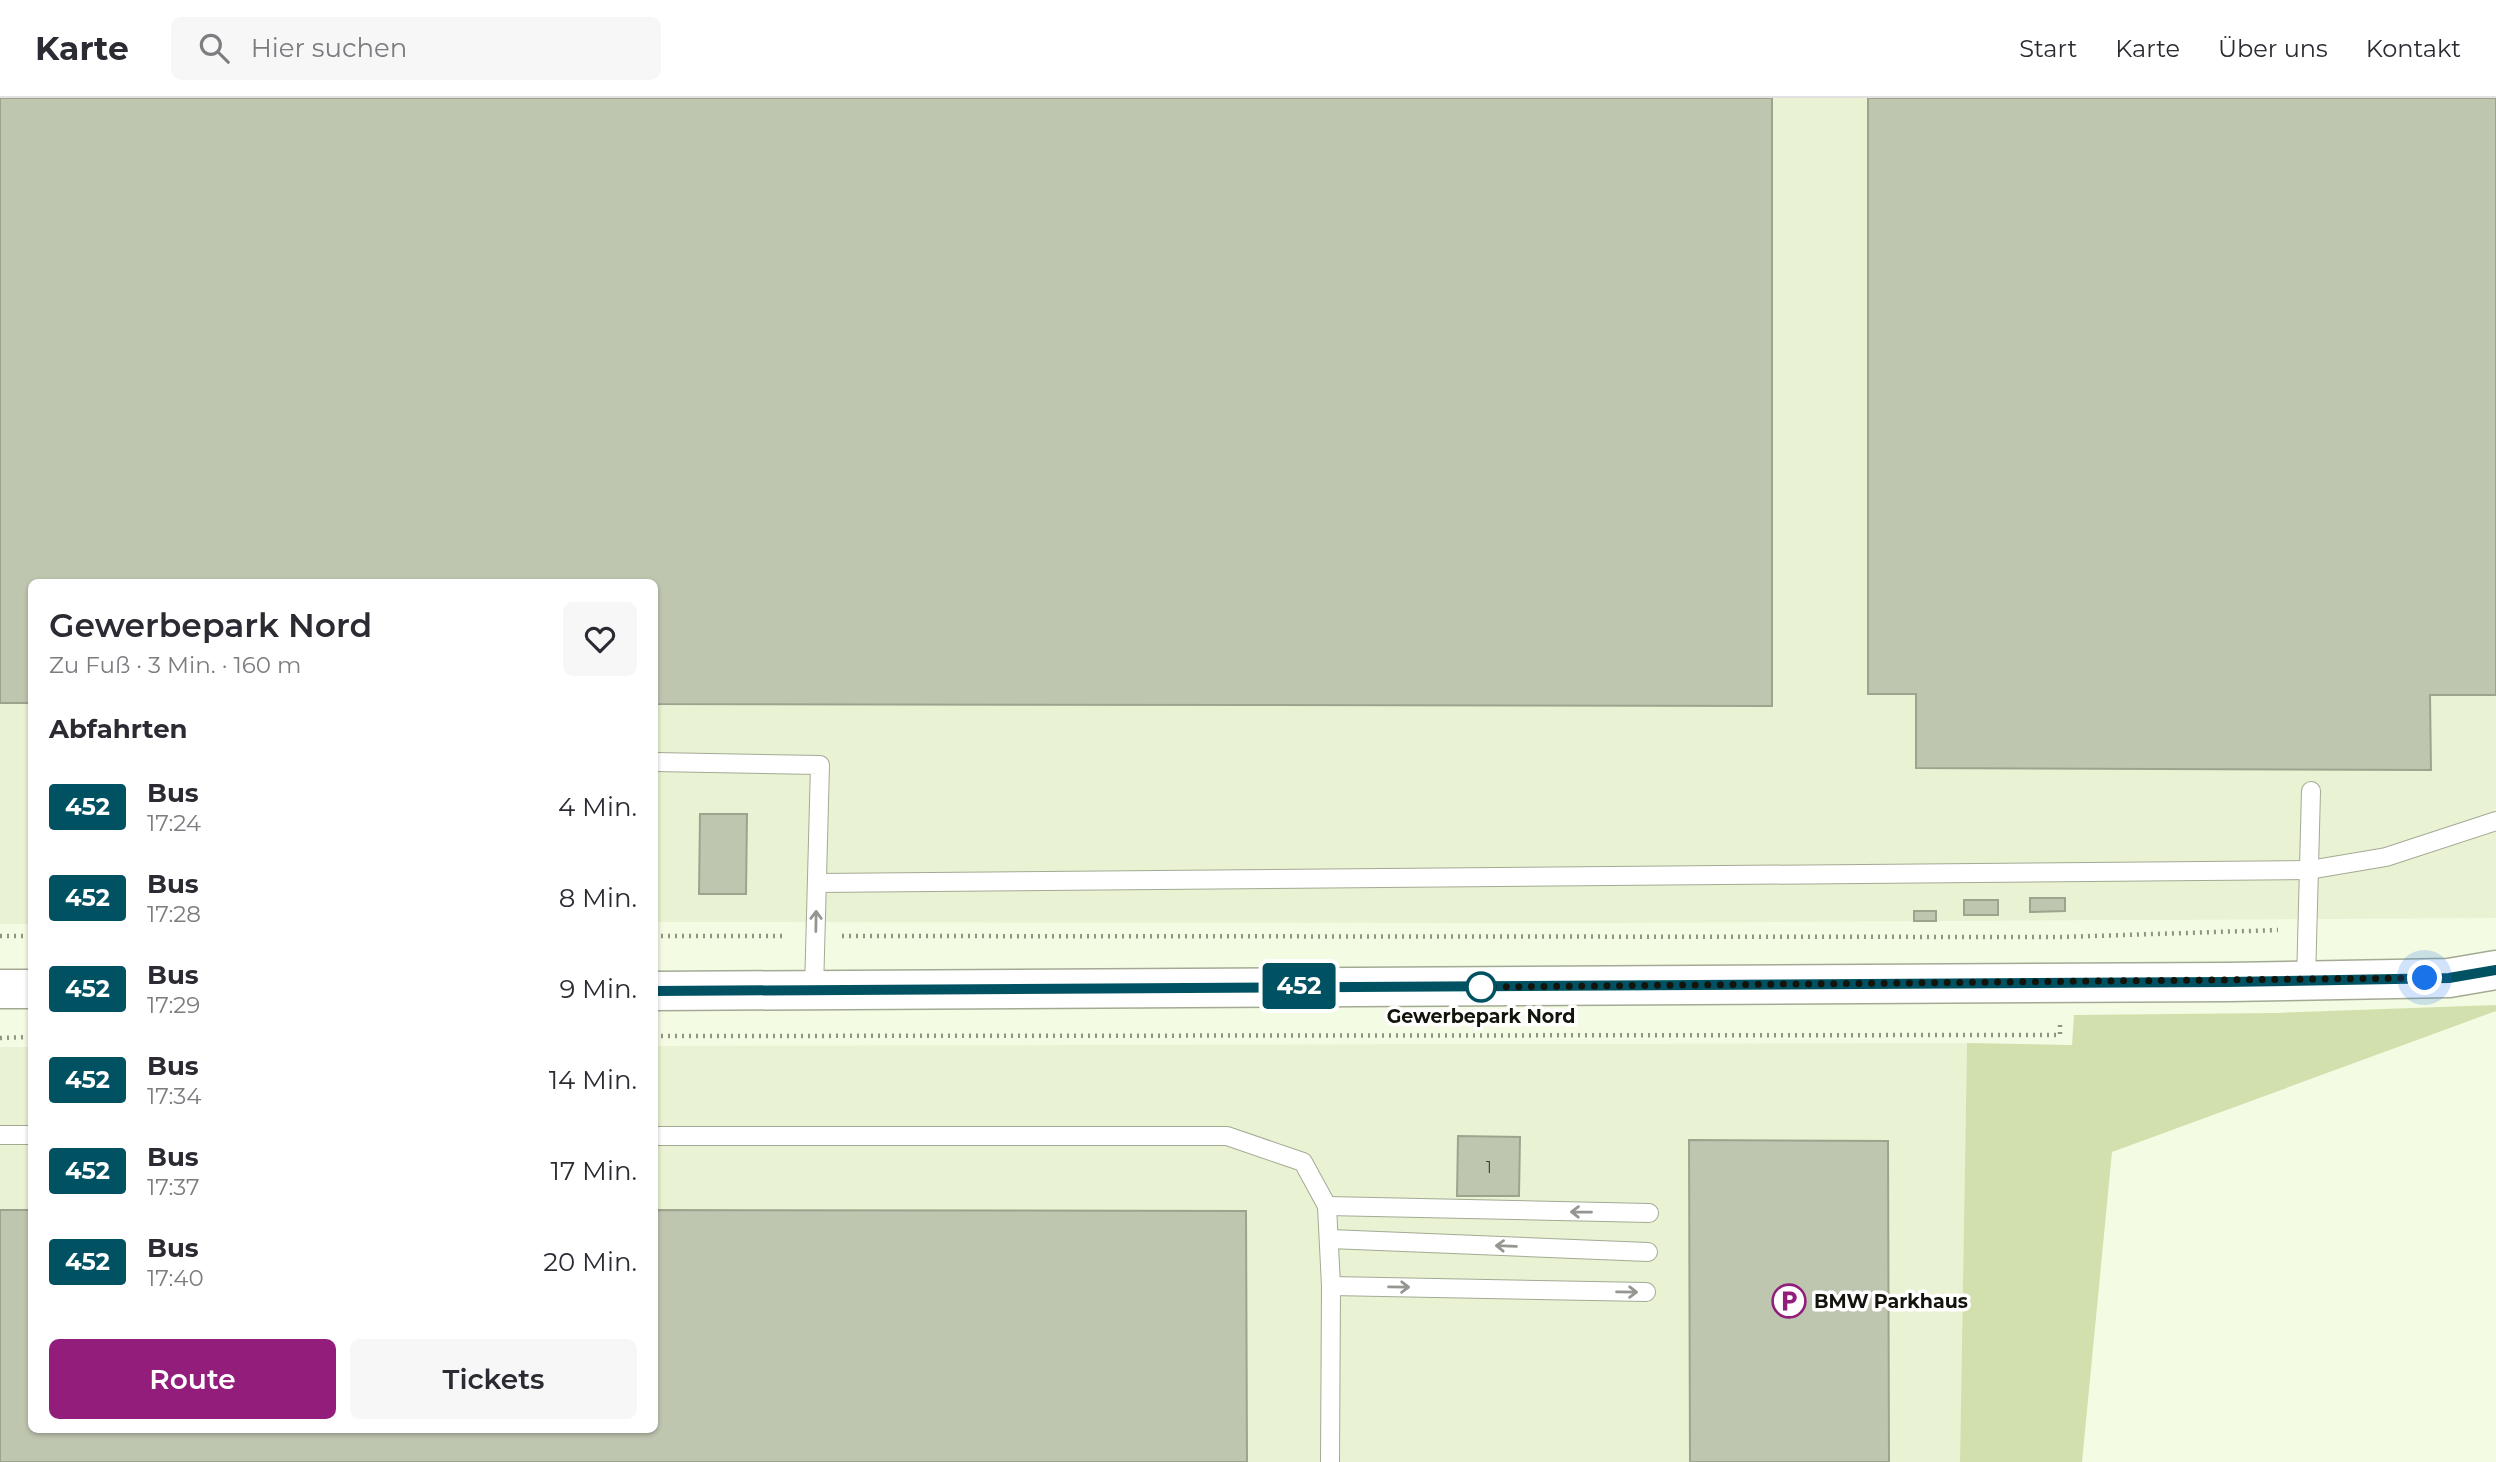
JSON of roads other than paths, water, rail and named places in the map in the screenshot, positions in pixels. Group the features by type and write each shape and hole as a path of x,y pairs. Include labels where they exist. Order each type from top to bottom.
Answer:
{"street":[{"path":"658,991 2306,981 2449,978 2496,970"},
{"path":"0,989 28,989"}],"lane":[{"path":"658,762 820,765 814,990"},
{"path":"2306,981 2311,791"},
{"path":"817,883 2309,870 2386,858 2496,821"},
{"path":"0,1135 28,1135"},
{"path":"658,1136 1227,1136 1303,1163 1327,1206 1330,1239 1330,1462"},
{"path":"1327,1206 1649,1213"},
{"path":"1330,1239 1648,1252"},
{"path":"1331,1286 1646,1292"}],"place":[{"name":"Gewerbepark Nord","path":"1481,987"},
{"name":"BMW Parkhaus","path":"1789,1301"}]}
